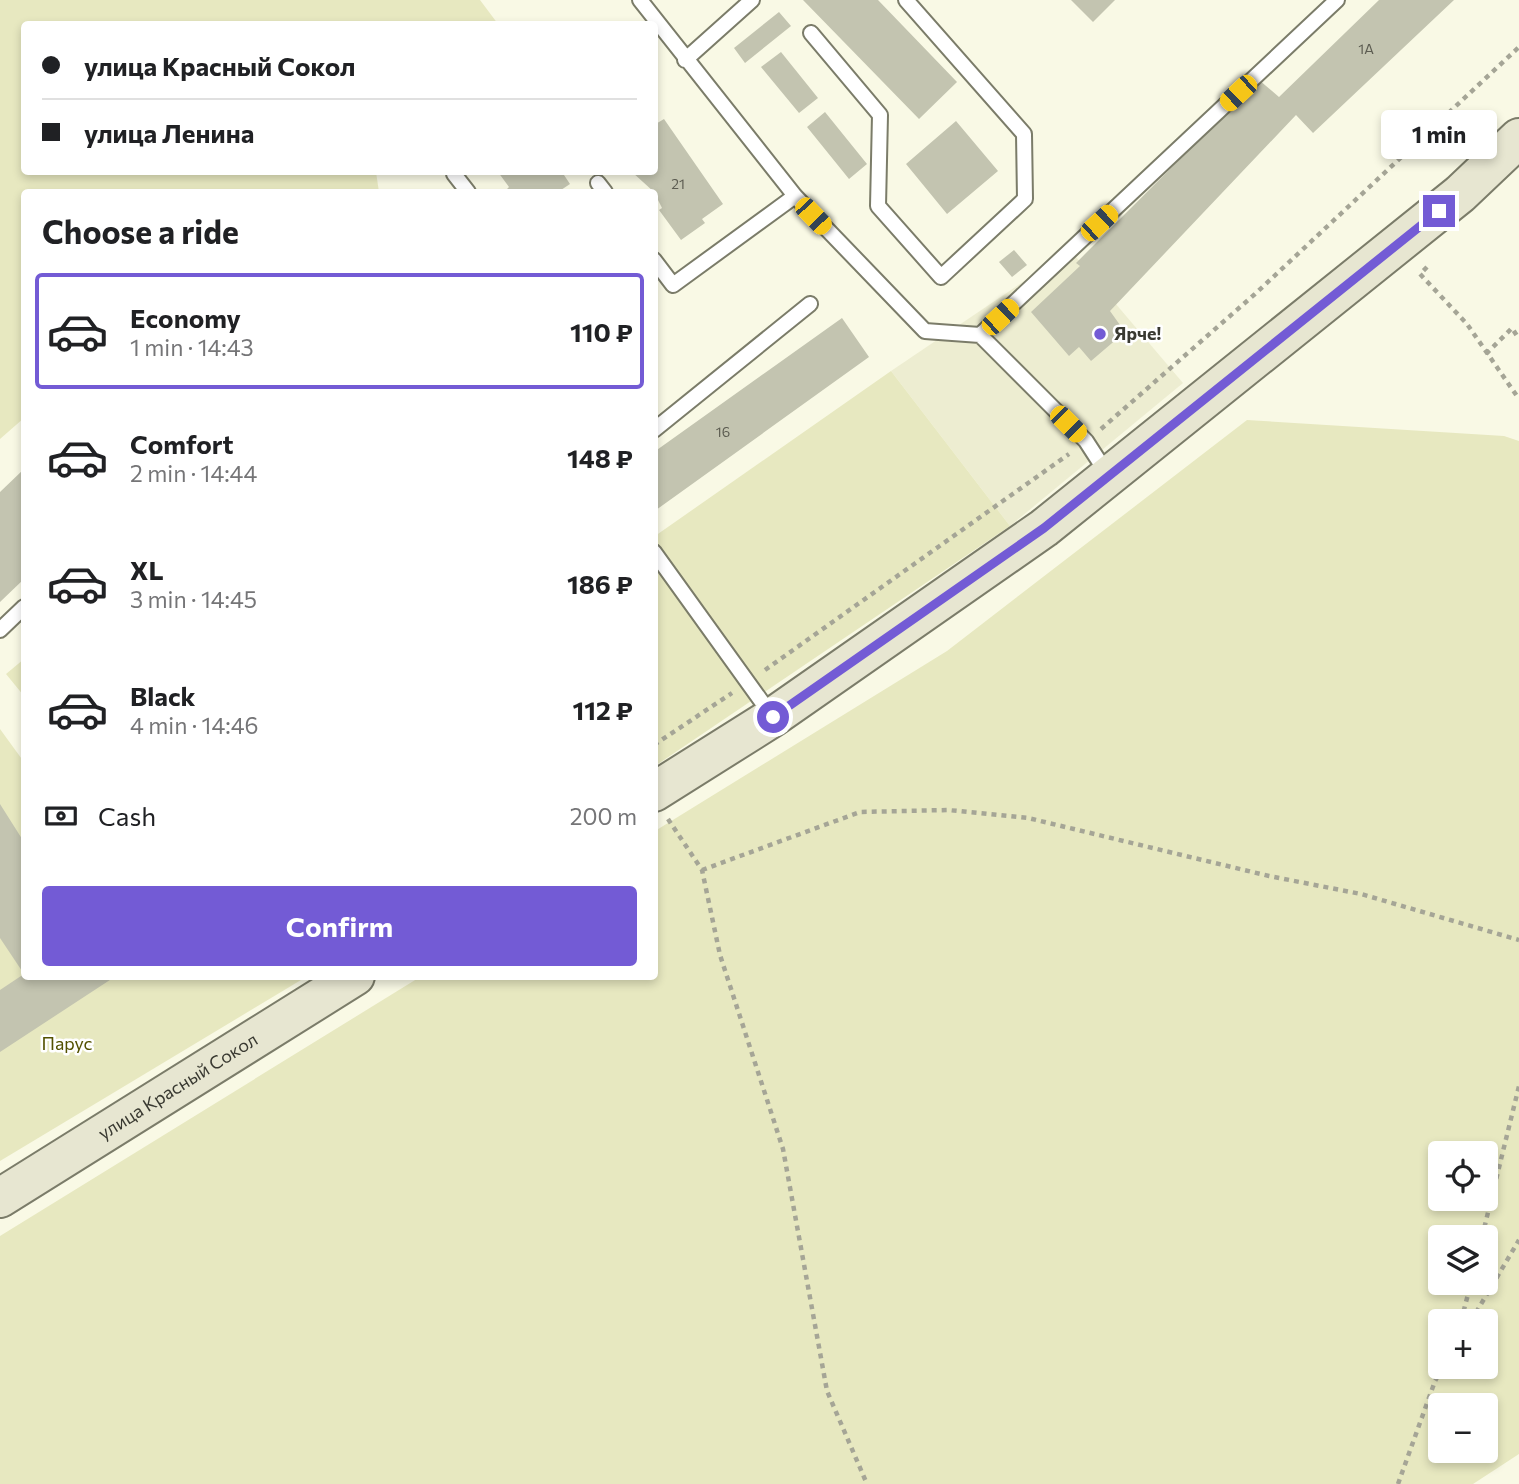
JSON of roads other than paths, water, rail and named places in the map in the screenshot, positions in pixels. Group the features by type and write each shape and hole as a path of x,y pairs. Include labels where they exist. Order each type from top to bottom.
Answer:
{"street":[{"path":"658,800 1044,528 1460,194 1519,138"},
{"name":"улица Красный Сокол","path":"0,1198 349,980"}],"lane":[{"path":"640,0 656,21"},
{"path":"685,60 752,0"},
{"path":"811,33 880,115 878,206 941,276 1025,198 1024,134 905,0"},
{"path":"980,335 1337,0"},
{"path":"658,24 795,196 925,331 980,335 1086,441 1108,476"},
{"path":"455,175 466,189"},
{"path":"658,265 673,285 795,196"},
{"path":"658,427 810,304"},
{"path":"658,558 773,717"},
{"path":"0,629 21,610"}],"place":[{"name":"Ярче!","path":"1100,334"}],"park label":[{"name":"Парус","path":"67,1044"}]}
